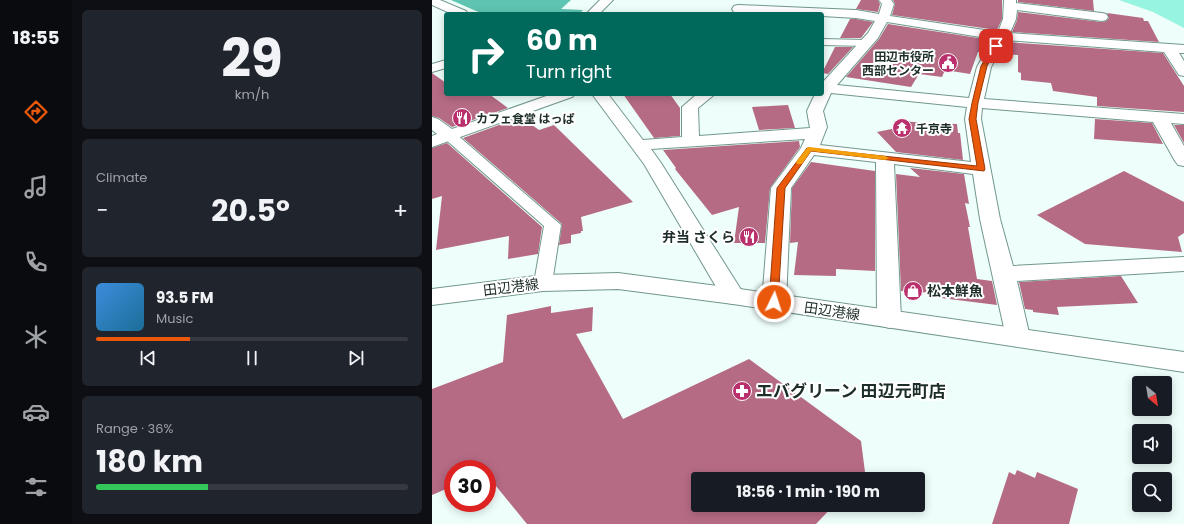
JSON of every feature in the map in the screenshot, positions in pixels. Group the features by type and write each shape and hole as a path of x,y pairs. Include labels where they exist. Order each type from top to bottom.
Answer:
{"street":[{"path":"594,12 607,0"},
{"path":"824,87 873,35 882,17 887,11 888,4 885,0"},
{"path":"432,1 457,12"},
{"path":"1018,337 990,219 973,119 975,103 984,66 1011,19 1011,3 1102,17"},
{"path":"1099,4 1108,44"},
{"path":"738,8 817,12"},
{"path":"824,12 882,17 1001,36 1184,50"},
{"path":"1168,48 1184,72"},
{"path":"432,68 444,65"},
{"path":"824,88 975,103 1184,119"},
{"path":"432,142 561,96"},
{"path":"602,96 652,163 733,296"},
{"path":"691,142 690,107 704,96"},
{"path":"774,302 781,188 813,141 819,127 815,112 820,96"},
{"path":"1159,117 1184,161"},
{"path":"432,122 450,136"},
{"path":"639,145 691,142 813,141 886,158 981,169"},
{"path":"886,158 889,319"},
{"path":"1004,274 1184,264"},
{"name":"田辺港線","path":"432,296 543,283 618,282 733,296 1184,362"}],"lane":[{"path":"824,42 866,43"},
{"path":"450,136 552,225 543,283"}],"shaded area":[{"path":"451,0 571,0 561,9 583,10 581,12 478,12"},
{"path":"1119,0 1184,0 1184,28 1153,12"}],"building":[{"path":"861,0 878,0 880,4 878,12 856,9"},
{"path":"893,0 1002,0 1002,19 997,30 892,15 895,4"},
{"path":"1018,0 1093,0 1094,11 1018,2"},
{"path":"1018,12 1102,22 1109,18 1107,13 1143,18 1144,21 1148,21 1159,42 1012,32 1017,20"},
{"path":"850,19 873,22 861,38 840,38"},
{"path":"888,24 991,40 984,52 978,52 970,74 945,70 942,77 919,74 911,87 846,77 879,39"},
{"path":"1007,42 1163,53 1184,86 1184,112 1097,106 1097,97 1053,91 1051,83 1021,80 1021,73 1018,72 1018,55 1000,54"},
{"path":"835,47 853,47 828,74 824,73 824,69"},
{"path":"432,73 444,82 444,96 492,96 508,108 452,127 439,118 432,116"},
{"path":"624,96 671,96 680,108 680,136 654,138"},
{"path":"788,105 795,128 759,130 752,107"},
{"path":"521,117 539,130 554,125 633,202 581,217 583,231 581,231 581,233 571,235 571,243 559,245 562,224 463,138"},
{"path":"1095,119 1152,123 1163,144 1094,139"},
{"path":"894,121 957,124 958,133 960,133 963,160 896,152 877,132 901,127"},
{"path":"1174,125 1184,125 1184,143"},
{"path":"799,141 800,147 770,188 765,243 734,243 739,207 712,215 675,169 676,168 663,150"},
{"path":"447,143 542,227 538,254 508,259 509,236 436,250 442,196 432,199 432,148"},
{"path":"811,162 875,171 875,271 836,269 836,276 794,275 798,242 790,243 792,188"},
{"path":"910,168 964,174 969,204 965,203 977,279 992,281 997,305 933,297 934,293 901,291 896,174 920,177"},
{"path":"1124,171 1184,202 1184,233 1178,237 1182,252 1085,244 1037,215"},
{"path":"1121,276 1138,303 1057,307 1059,315 1033,312 1033,310 1025,309 1019,282"},
{"path":"551,306 551,313 593,307 592,331 576,334 623,419 749,359 861,441 865,472 691,472 691,512 827,512 816,524 527,524 496,486 496,460 444,460 444,490 432,495 432,389 503,362 507,315"},
{"path":"1017,470 1035,478 1037,472 1078,489 1069,524 992,524 1009,472 1015,475"}],"slow traffic":[{"path":"800,162 809,149 885,158"}],"place":[{"name":"田辺市役所 西部センター","path":"948,63"},
{"name":"カフェ食堂 はっぱ","path":"462,118"},
{"name":"千京寺","path":"902,128"},
{"name":"弁当 さくら","path":"749,237"},
{"name":"松本鮮魚","path":"913,291"},
{"name":"エバグリーン 田辺元町店","path":"742,391"}],"route":[{"path":"774,302 781,188 809,149 981,169 973,119 975,103 984,66 996,46"}]}
